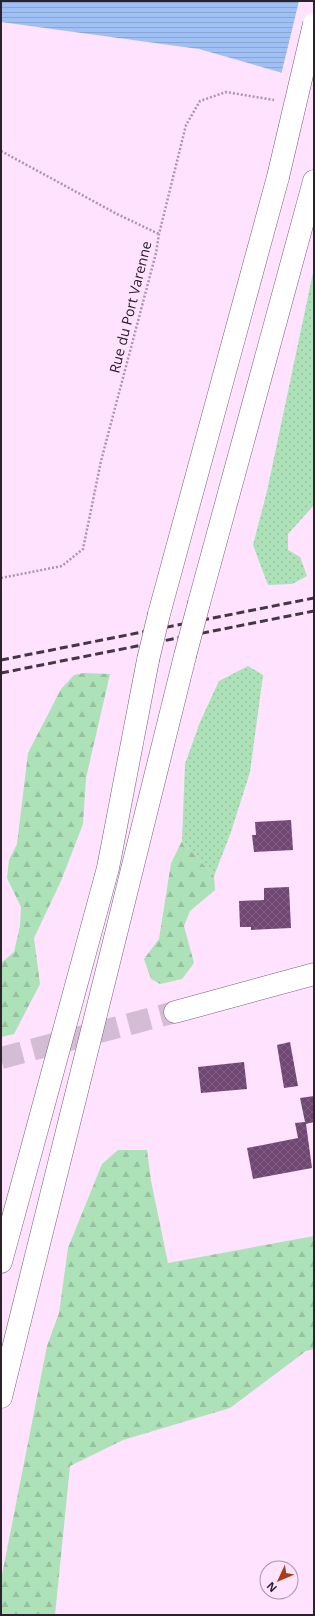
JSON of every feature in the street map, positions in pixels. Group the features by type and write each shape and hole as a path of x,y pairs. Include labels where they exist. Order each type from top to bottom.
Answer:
{"main road":[{"path":"1,1262 108,868 148,660 159,614 278,177 314,24"},
{"path":"1,1397 185,656 314,183"},
{"path":"175,1012 314,974"}],"path":[{"name":"Rue du Port Varenne","path":"1,578 62,566 83,549 101,461 156,253 158,234 186,125 200,101 226,92 277,101"},
{"path":"1,151 117,214 158,234"}],"green space":[{"path":"314,268 314,505 288,534 288,550 300,557 307,576 292,584 268,585 253,545 267,491"},
{"path":"248,666 263,675 250,772 231,832 214,876 182,841 185,764 200,722 219,681"},
{"path":"84,673 110,674 86,778 83,824 61,881 34,938 40,984 14,1034 1,1037 1,963 14,952 20,926 21,907 7,878 9,860 17,844 28,753 61,689 74,675"},
{"path":"182,841 214,876 215,890 190,911 184,926 194,963 182,979 160,984 151,979 144,959 159,939 171,863"},
{"path":"118,1150 147,1150 151,1181 168,1263 314,1236 314,1349 306,1351 230,1408 123,1440 70,1466 55,1615 1,1615 1,1580 47,1346 59,1313 68,1248 102,1164"}],"water":[{"path":"1,1 314,1 314,82 199,49 1,22"}],"pier":[{"path":"299,1 314,1 314,84 281,75"}],"building":[{"path":"291,820 293,850 254,852 252,835 256,835 255,822"},
{"path":"289,887 291,928 251,930 251,927 240,927 239,901 264,900 264,888"},
{"path":"290,1042 298,1086 284,1088 277,1045"},
{"path":"244,1062 247,1089 201,1093 198,1067"},
{"path":"314,1096 314,1122 306,1124 312,1168 253,1179 247,1148 298,1138 295,1123 305,1122 300,1098"}],"tunnel":[{"path":"1,1058 175,1012"}],"railway":[{"path":"1,660 314,598"},
{"path":"1,673 314,611"}]}
